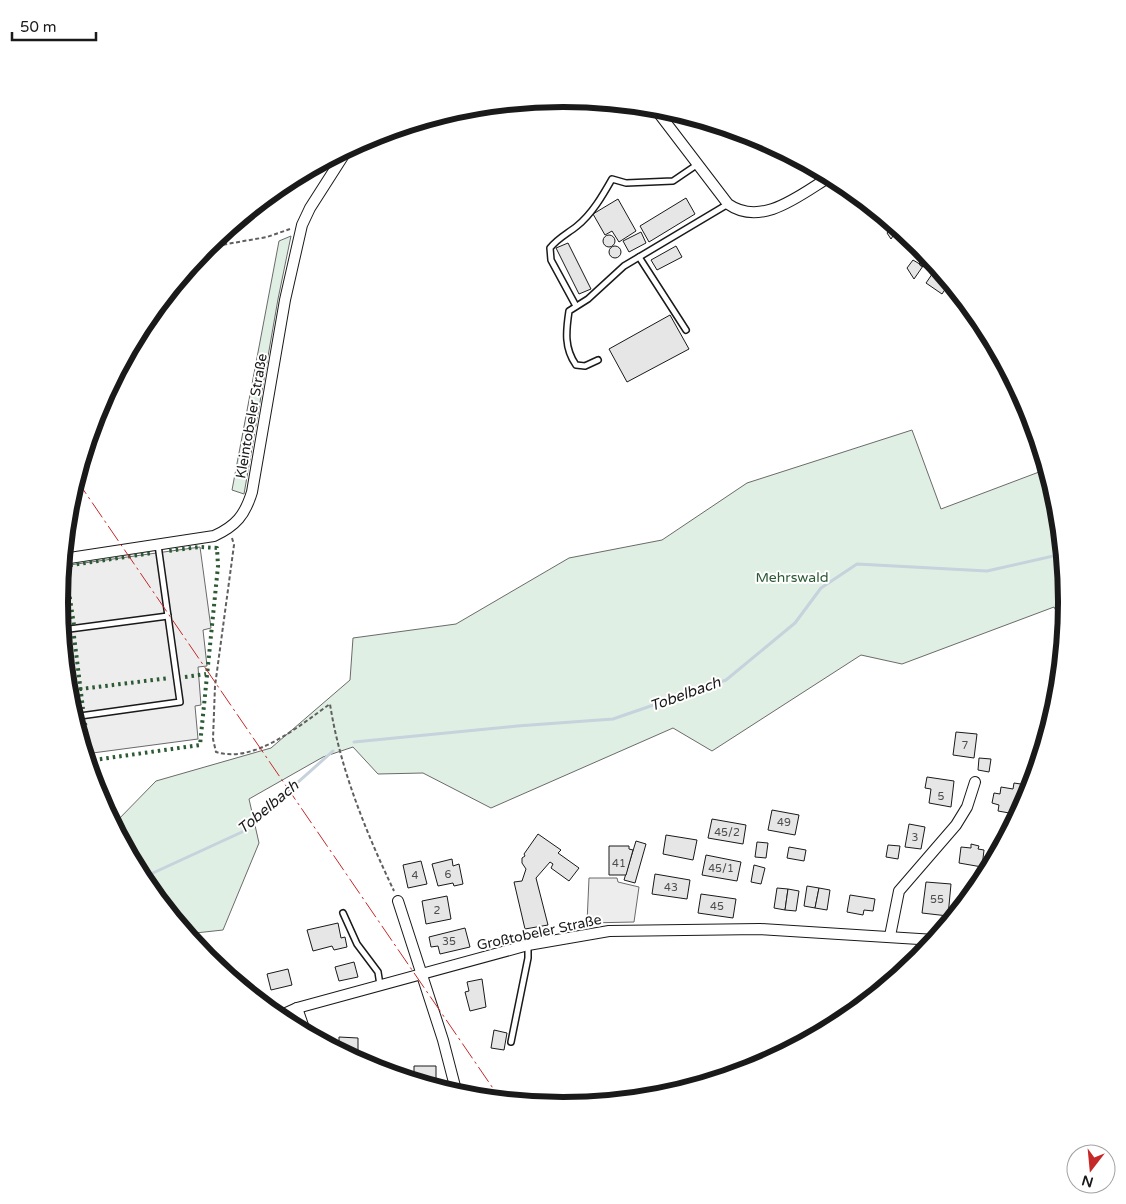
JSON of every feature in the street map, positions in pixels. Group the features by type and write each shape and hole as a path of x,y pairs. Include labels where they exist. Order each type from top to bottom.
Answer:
{"street":[{"path":"661,116 728,204 743,212 762,213 773,209 823,181"},
{"name":"Kleintobeler Straße","path":"70,558 214,536 229,528 243,515 252,492 285,300 302,225 310,208 341,160"},
{"path":"890,936 899,891 956,825 967,807 975,782"},
{"path":"398,901 423,974 454,1085"},
{"name":"Großtobeler Straße","path":"286,1013 297,1008 528,945 618,931 760,929 926,939"},
{"path":"297,1008 302,1023"}],"lane":[{"path":"576,306 551,260 550,248 558,238 578,225 612,179 626,183 673,181 698,163"},
{"path":"598,360 585,366 576,365 568,354 566,328 569,311 588,298 624,266 728,204"},
{"path":"639,257 686,330"},
{"path":"81,716 180,702 158,544"},
{"path":"69,629 168,616"},
{"path":"343,913 358,944 378,972 380,985"},
{"path":"511,1042 528,958 528,945"}],"path":[{"path":"219,246 267,238 302,225"},
{"path":"229,528 234,545 215,686 213,739 216,752 228,756 270,745 330,704 344,767 378,857 398,901"}],"green space":[{"path":"291,236 244,494 232,490 279,241"},
{"name":"Mehrswald","path":"912,430 941,509 1041,471 1054,537 1058,614 1054,607 902,664 861,655 712,751 673,728 491,808 423,773 378,774 353,747 323,757 249,799 259,843 223,930 194,933 170,904 134,850 118,820 156,781 271,748 350,680 353,638 456,624 569,558 662,540 747,483"}],"shaded area":[{"path":"200,547 211,628 203,630 207,666 198,667 201,705 195,706 198,739 91,753 84,730 72,667 68,602 69,565"},
{"path":"589,878 617,878 618,882 639,887 634,922 587,923"}],"building":[{"path":"686,198 695,214 649,242 640,226"},
{"path":"618,199 636,231 619,242 612,231 605,235 593,214"},
{"path":"890,229 894,234 891,239 887,233"},
{"path":"641,232 646,243 629,252 623,241"},
{"path":"609,235 615,241 609,247 603,241"},
{"path":"568,243 591,289 579,294 556,248"},
{"path":"615,246 621,252 615,258 609,252"},
{"path":"676,246 682,257 657,270 651,260"},
{"path":"913,260 923,266 914,279 907,268"},
{"path":"933,272 946,288 942,294 926,283"},
{"path":"670,315 689,349 627,382 609,349"},
{"path":"956,732 977,734 974,758 953,755"},
{"path":"979,758 991,759 989,772 978,770"},
{"path":"927,777 954,781 951,807 929,803 931,789 925,788"},
{"path":"1014,783 1024,784 1011,813 998,811 999,805 992,803 994,793 1000,794 1001,787 1013,789"},
{"path":"772,810 799,815 795,835 768,830"},
{"path":"712,819 746,825 743,844 708,838"},
{"path":"909,824 925,827 921,849 905,847"},
{"path":"538,834 561,850 558,853 579,868 569,881 551,868 553,864 550,862 536,878 548,925 525,929 514,882 522,881 526,869 522,863 522,858"},
{"path":"666,835 697,840 693,860 663,854"},
{"path":"636,841 646,844 635,883 624,880"},
{"path":"757,842 768,843 766,858 755,857"},
{"path":"971,844 979,846 978,849 984,850 981,867 959,863 961,847 971,848"},
{"path":"888,845 900,846 898,859 886,857"},
{"path":"609,846 629,846 629,849 633,850 626,875 609,875"},
{"path":"789,847 806,850 804,861 787,858"},
{"path":"706,855 741,862 737,881 702,875"},
{"path":"452,859 453,866 459,864 463,884 454,886 453,883 438,886 432,864"},
{"path":"421,861 427,884 408,888 403,865"},
{"path":"754,865 765,868 761,884 751,882"},
{"path":"655,874 690,880 687,899 652,894"},
{"path":"926,882 951,884 947,916 922,913"},
{"path":"807,886 819,888 815,908 804,906"},
{"path":"777,888 788,889 785,910 774,908"},
{"path":"819,888 830,890 827,910 815,908"},
{"path":"788,889 799,891 796,911 785,910"},
{"path":"701,894 736,899 733,918 698,913"},
{"path":"850,895 875,899 873,911 864,910 863,915 847,912"},
{"path":"447,896 451,919 426,924 422,901"},
{"path":"338,923 341,938 345,937 347,947 334,950 332,946 313,951 307,930"},
{"path":"465,928 470,947 440,954 438,946 431,947 429,937"},
{"path":"354,962 358,977 339,981 335,967"},
{"path":"288,969 292,985 271,990 267,974"},
{"path":"482,979 486,1007 470,1011 465,992 469,991 467,982"},
{"path":"494,1030 507,1033 504,1050 491,1048"},
{"path":"339,1037 358,1038 358,1053 344,1046 339,1043"},
{"path":"414,1066 436,1066 436,1081 414,1074"}],"waterway":[{"name":"Tobelbach","path":"354,742 517,726 613,719 726,680 795,623 821,588 857,564 987,571 1056,555"},
{"name":"Tobelbach","path":"149,875 242,832 333,751"}],"hedge":[{"path":"94,760 200,745 218,566 217,548 200,547 167,551"},
{"path":"69,565 152,553"},
{"path":"68,588 74,625"},
{"path":"74,636 83,709"},
{"path":"185,677 206,674"},
{"path":"76,690 169,678"},
{"path":"85,723 87,740"}],"power":[{"path":"81,487 496,1093"}]}
